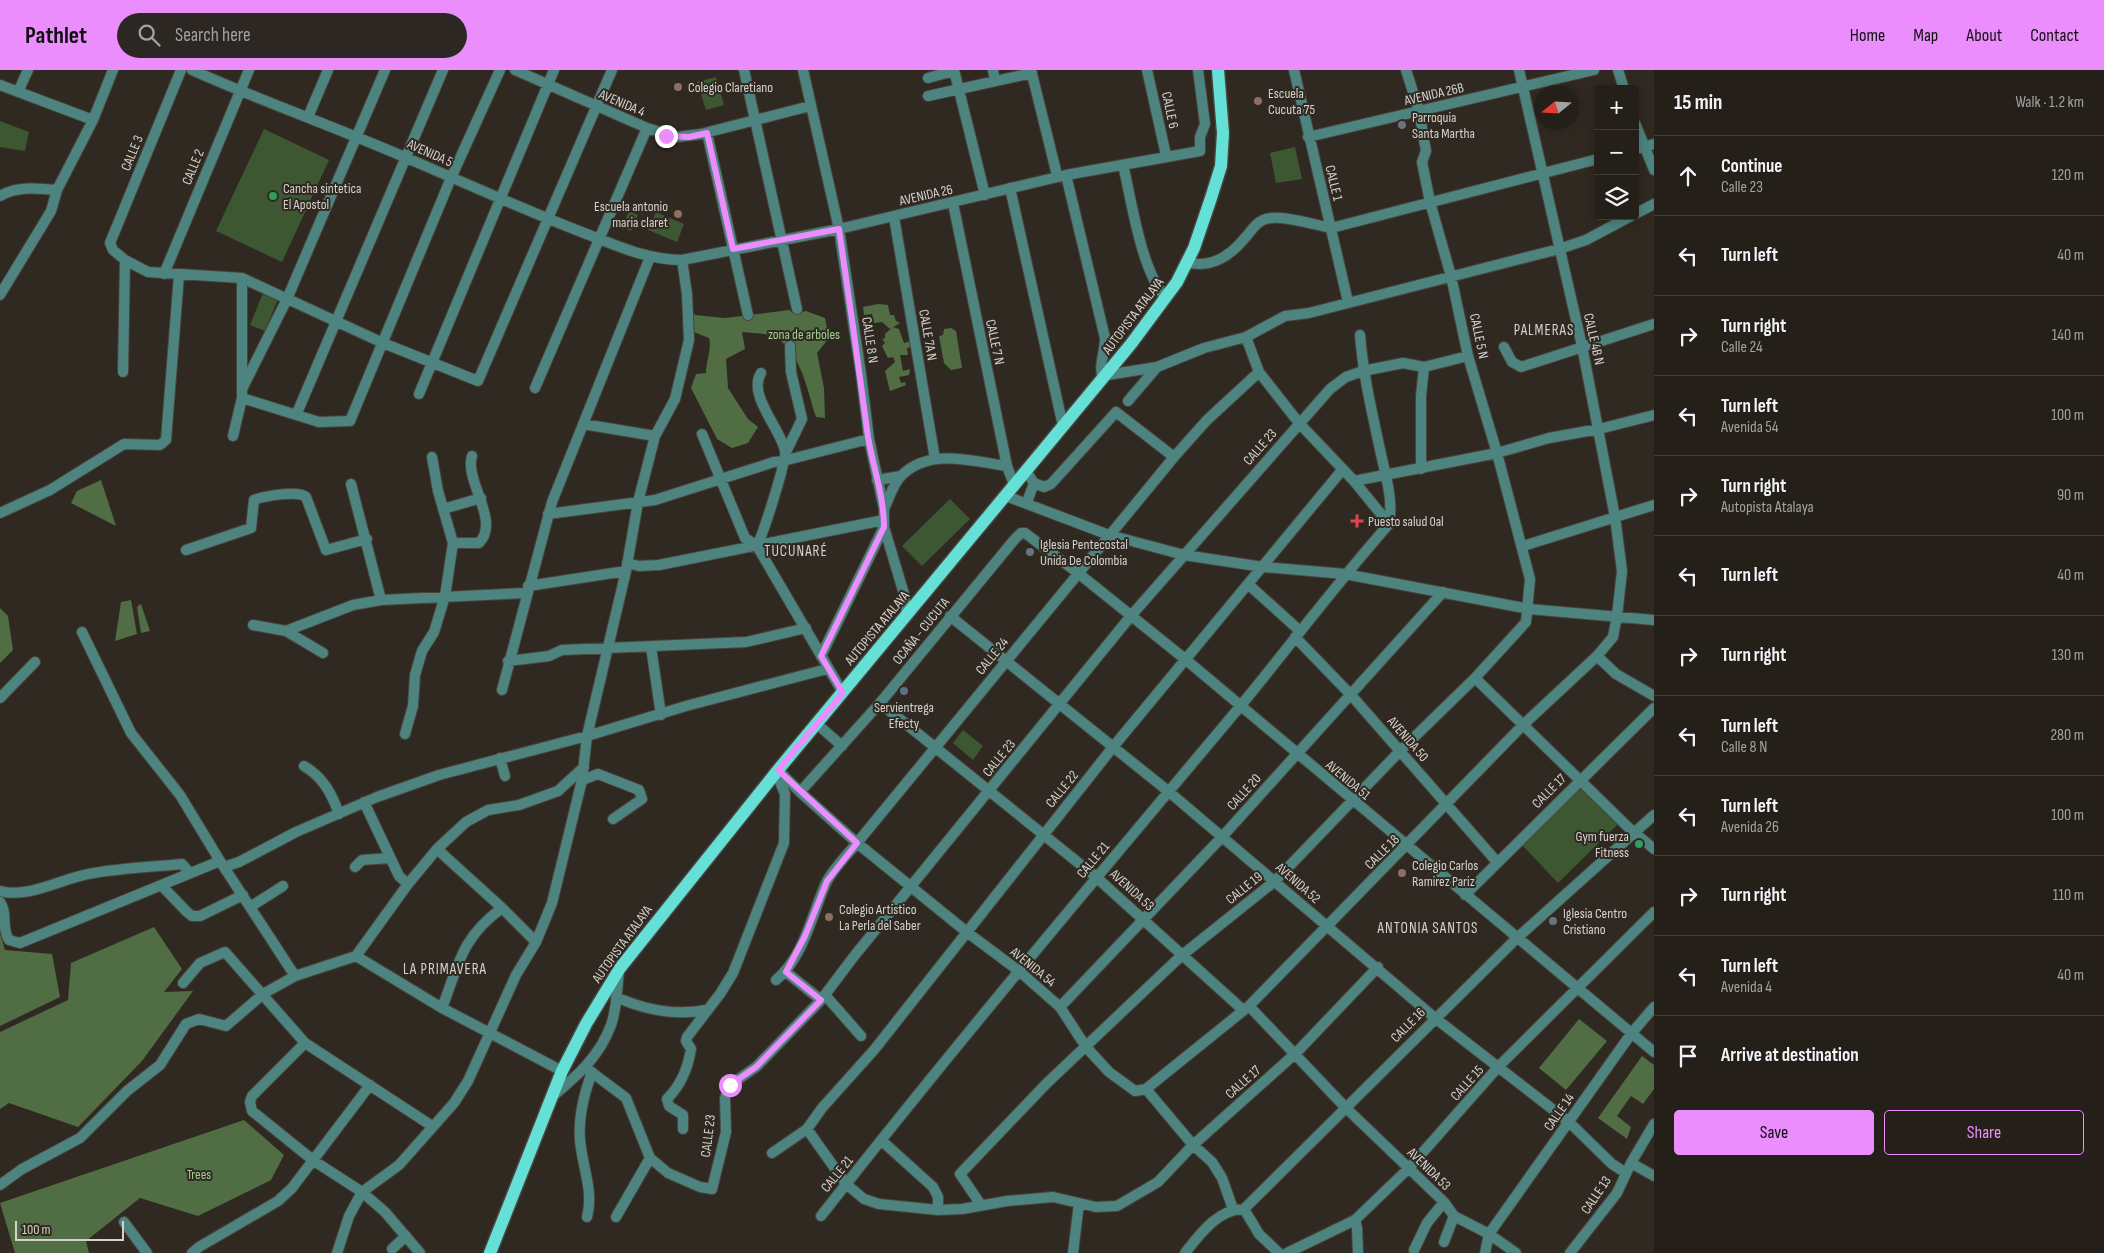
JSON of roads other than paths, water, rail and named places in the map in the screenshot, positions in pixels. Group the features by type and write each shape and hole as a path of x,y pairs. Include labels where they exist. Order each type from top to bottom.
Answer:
{"main road":[{"name":"AUTOPISTA ATALAYA","path":"490,1253 562,1071 586,1024 620,968 777,771 1105,377 1166,298 1187,262 1221,166 1224,133 1218,70"}],"street":[{"path":"18,92 28,70"},
{"path":"0,295 51,211 57,190 93,120 113,70"},
{"name":"CALLE 3","path":"125,260 110,247 181,70"},
{"name":"AVENIDA 5","path":"192,70 239,91 356,136 548,219 654,257"},
{"name":"CALLE 2","path":"164,274 248,70"},
{"path":"308,116 328,70"},
{"path":"242,394 287,299 385,70"},
{"path":"297,413 443,70"},
{"path":"242,394 319,422 350,420 452,178 500,70"},
{"name":"AVENIDA 4","path":"515,70 646,128 677,137 707,133 810,106"},
{"path":"419,394 554,70"},
{"path":"123,372 125,260 148,272 242,278 383,343 478,381 612,70"},
{"path":"744,70 797,310"},
{"name":"CALLE 8 N","path":"802,70 839,229 869,439 884,509 884,524 904,594 907,615"},
{"path":"993,70 995,81"},
{"name":"CALLE 6","path":"1148,70 1166,155"},
{"name":"AVENIDA 26","path":"654,257 682,260 894,217 985,195 1061,173 1123,165 1166,155 1200,150 1200,137 1205,124 1198,70"},
{"name":"CALLE 1","path":"1294,70 1308,137 1348,302"},
{"name":"CALLE 5 N","path":"1406,70 1419,111 1426,151 1422,162 1430,202 1451,276 1468,356 1523,546 1530,579 1529,609"},
{"name":"CALLE 4B N","path":"1519,70 1558,249 1582,346 1615,517 1622,571 1618,616"},
{"name":"AVENIDA 26B","path":"1308,137 1594,70"},
{"path":"1618,70 1623,85"},
{"path":"928,78 954,71 985,195"},
{"path":"928,96 960,90 1031,71 1106,338 1105,352 1100,365 1105,377 1157,367 1204,348 1246,337 1285,316 1309,313 1558,249 1586,240 1624,220"},
{"path":"0,85 93,120"},
{"path":"535,388 601,239 646,128"},
{"path":"1638,130 1654,170"},
{"path":"707,133 748,315"},
{"path":"1187,262 1206,265 1224,257 1234,251 1255,225 1273,217 1331,228 1594,160"},
{"path":"1123,165 1147,264 1158,289 1166,298"},
{"path":"0,196 16,190 37,188 57,190"},
{"path":"1010,188 1063,426"},
{"name":"CALLE 7 N","path":"952,203 1006,466 1014,485"},
{"path":"1639,212 1654,204"},
{"name":"CALLE 7A N","path":"894,217 935,459"},
{"path":"502,690 508,661 548,514 583,424 654,257"},
{"path":"337,1253 349,1216 362,1192 399,1165 432,1126 454,1104 464,1088 491,1035 516,975 536,942 552,903 582,780 587,736 627,567 638,502 656,436 675,400 690,340 687,294 682,260"},
{"path":"0,513 50,490 124,444 160,445 166,440 179,275"},
{"path":"233,436 242,394 242,278"},
{"path":"1504,347 1512,362 1516,366 1521,367 1654,324"},
{"path":"1360,335 1362,370 1386,476 1391,513 1389,524"},
{"path":"1246,337 1258,372 1299,423 1354,481 1389,524"},
{"path":"757,546 764,532 784,457 802,419 791,372 790,346"},
{"path":"1422,469 1421,396 1424,367 1468,356"},
{"name":"CALLE 23","path":"650,1158 668,1173 700,1187 712,1189 726,1132 725,1098 730,1085 756,1067 823,998 1130,616 1330,389 1346,377 1362,370 1403,363 1424,367"},
{"path":"1128,401 1157,367"},
{"name":"CALLE 24","path":"776,980 786,972 805,936 827,881 857,843 934,747 1174,458 1207,420 1258,372"},
{"path":"760,373 757,380 761,399 777,430 784,457"},
{"path":"1026,471 1034,483 1044,487 1051,484 1116,412 1174,458"},
{"path":"1354,481 1497,453 1549,438 1599,429 1654,415"},
{"path":"583,424 656,436"},
{"path":"702,434 722,478 745,538 757,546 806,628 827,669 843,693"},
{"path":"548,514 638,502 678,494 784,457 869,439"},
{"path":"453,543 478,543 481,540 485,512 472,471 472,456"},
{"path":"405,734 413,706 415,676 422,651 434,632 445,596 453,543 432,457"},
{"path":"877,480 901,476 918,464 935,459 958,458 1006,466"},
{"name":"CALLE 22","path":"807,1129 822,1108 874,1050 968,933 1044,833 1113,747 1184,660 1249,585 1343,469"},
{"path":"884,509 901,476"},
{"path":"1027,502 1034,483"},
{"path":"351,484 367,538 381,600"},
{"path":"186,550 251,528 254,500 288,494 302,494 306,497 316,519 324,546 328,550 367,538"},
{"path":"1006,496 1027,502 1109,535 1184,555 1263,567 1345,574 1529,609 1654,620"},
{"path":"444,509 481,498"},
{"path":"1523,546 1654,505"},
{"path":"286,631 352,605 381,600 527,590 627,567 659,565 884,524"},
{"path":"821,656 884,524"},
{"name":"CALLE 21","path":"821,1216 1096,877 1239,707 1345,574 1389,524"},
{"name":"AVENIDA 51","path":"1021,533 1030,536 1078,573 1654,1052"},
{"name":"OCAÑA - CUCUTA","path":"800,792 880,703 950,616 1021,533"},
{"name":"AVENIDA 50","path":"1249,585 1298,634 1446,806 1497,862"},
{"name":"CALLE 20","path":"1060,1007 1222,837 1443,592"},
{"name":"CALLE 19","path":"981,1205 960,1174 1046,1084 1181,956 1275,881 1400,751 1474,678 1526,622 1529,609"},
{"name":"AVENIDA 52","path":"950,616 1168,791 1435,1018 1500,1066 1569,1122 1612,1164 1626,1173"},
{"name":"CALLE 18","path":"1146,1089 1246,1008 1328,927 1524,724 1597,656 1613,637 1618,616"},
{"path":"253,624 286,631 323,653"},
{"path":"508,661 549,656 562,650 746,642 806,628"},
{"path":"82,632 131,733 180,795 222,864 295,976"},
{"path":"651,647 661,715"},
{"path":"1597,656 1616,674 1654,696"},
{"path":"0,698 35,662"},
{"path":"0,902 4,907 4,932 9,940 20,943 162,886 189,872 222,864 364,802 439,775 587,736 723,695 827,669"},
{"path":"1474,678 1524,724 1629,828 1654,849"},
{"name":"AVENIDA 53","path":"880,703 1044,833 1144,919 1181,956 1246,1008 1296,1053 1345,1107 1444,1202 1454,1216 1489,1234 1516,1253"},
{"name":"CALLE 17","path":"1465,896 1580,779 1654,708"},
{"path":"817,724 842,746"},
{"path":"500,758 505,776"},
{"path":"585,763 598,774 639,790 642,794 642,799 613,819"},
{"path":"0,1185 22,1169 80,1138 128,1091 160,1065 186,1024 199,1019 226,1026 264,994 295,976 356,956 408,884 437,849 466,822 488,810 518,805 558,791 585,763"},
{"path":"304,766 316,773 322,781 334,800 339,814"},
{"path":"683,1129 683,1115 669,1106 666,1100 680,1083 690,1055 691,1049 686,1041 687,1037 720,994 733,973 784,843 785,794 777,771"},
{"name":"AVENIDA 54","path":"777,771 857,843 968,933 1019,971 1060,1007 1086,1047 1109,1072 1135,1092 1146,1089"},
{"path":"582,780 598,774"},
{"path":"364,802 399,876 408,884"},
{"name":"CALLE 16","path":"1244,1209 1517,938 1654,815"},
{"path":"437,849 502,908 536,942"},
{"path":"355,867 362,860 390,858"},
{"path":"0,891 10,893 28,890 101,872 182,864 189,872"},
{"path":"162,886 192,916 200,916 243,895"},
{"path":"250,907 283,886"},
{"path":"442,1008 458,962 470,937 502,908"},
{"name":"CALLE 15","path":"1287,1253 1355,1220 1409,1168 1500,1066 1654,912"},
{"path":"183,983 200,962 225,952 264,994 305,1043 432,1126"},
{"path":"356,956 442,1008 562,1071"},
{"path":"587,1217 589,1192 580,1139 584,1094 589,1070 612,1024 620,968"},
{"name":"CALLE 17","path":"1079,1203 1096,1207 1117,1206 1158,1182 1193,1145 1296,1053 1378,968"},
{"path":"786,972 823,998 861,1036"},
{"path":"616,997 653,1010 676,1013 706,1010"},
{"name":"CALLE 14","path":"1489,1234 1631,1034 1654,1007"},
{"path":"305,1043 252,1096 250,1102 252,1111 314,1161 362,1192 385,1212 420,1253"},
{"path":"550,1098 589,1070"},
{"path":"589,1070 626,1098 650,1158 616,1218"},
{"path":"192,1253 199,1247 278,1201 314,1161 370,1085"},
{"path":"1146,1089 1193,1145 1212,1162 1233,1209"},
{"name":"CALLE 13","path":"1570,1253 1617,1193 1631,1163 1654,1124"},
{"path":"772,1152 807,1129 846,1184 864,1199 879,1204 938,1210 962,1209 1032,1198 1053,1197 1079,1203 1073,1253"},
{"path":"882,1141 933,1187 938,1197 938,1210"},
{"path":"1631,1163 1654,1176"},
{"path":"1414,1250 1428,1223 1444,1202"},
{"path":"1185,1253 1212,1222 1233,1209 1244,1209 1259,1234 1279,1253"},
{"path":"1444,1242 1454,1216"},
{"path":"1355,1220 1358,1253"},
{"path":"124,1222 147,1253"},
{"path":"1485,1253 1489,1234"},
{"path":"392,1249 406,1236"}],"place":[{"name":"Colegio Claretiano","path":"678,87"},
{"name":"Escuela Cucuta 75","path":"1258,101"},
{"name":"Parroquia Santa Martha","path":"1402,125"},
{"name":"Cancha sintetica El Apostol","path":"273,196"},
{"name":"Escuela antonio maria claret","path":"678,214"},
{"name":"Puesto salud 0al","path":"1357,521"},
{"name":"Iglesia Pentecostal Unida De Colombia","path":"1030,552"},
{"name":"Servientrega Efecty","path":"904,691"},
{"name":"Gym fuerza Fitness","path":"1639,844"},
{"name":"Colegio Carlos Ramirez Pariz","path":"1402,873"},
{"name":"Colegio Artistico La Perla del Saber","path":"829,917"},
{"name":"Iglesia Centro Cristiano","path":"1553,921"}],"district":[{"name":"PALMERAS","path":"1544,330"},
{"name":"TUCUNARÉ","path":"796,551"},
{"name":"ANTONIA SANTOS","path":"1428,928"},
{"name":"LA PRIMAVERA","path":"445,969"}],"park label":[{"name":"zona de arboles","path":"804,334"},
{"name":"Trees","path":"199,1174"}]}
